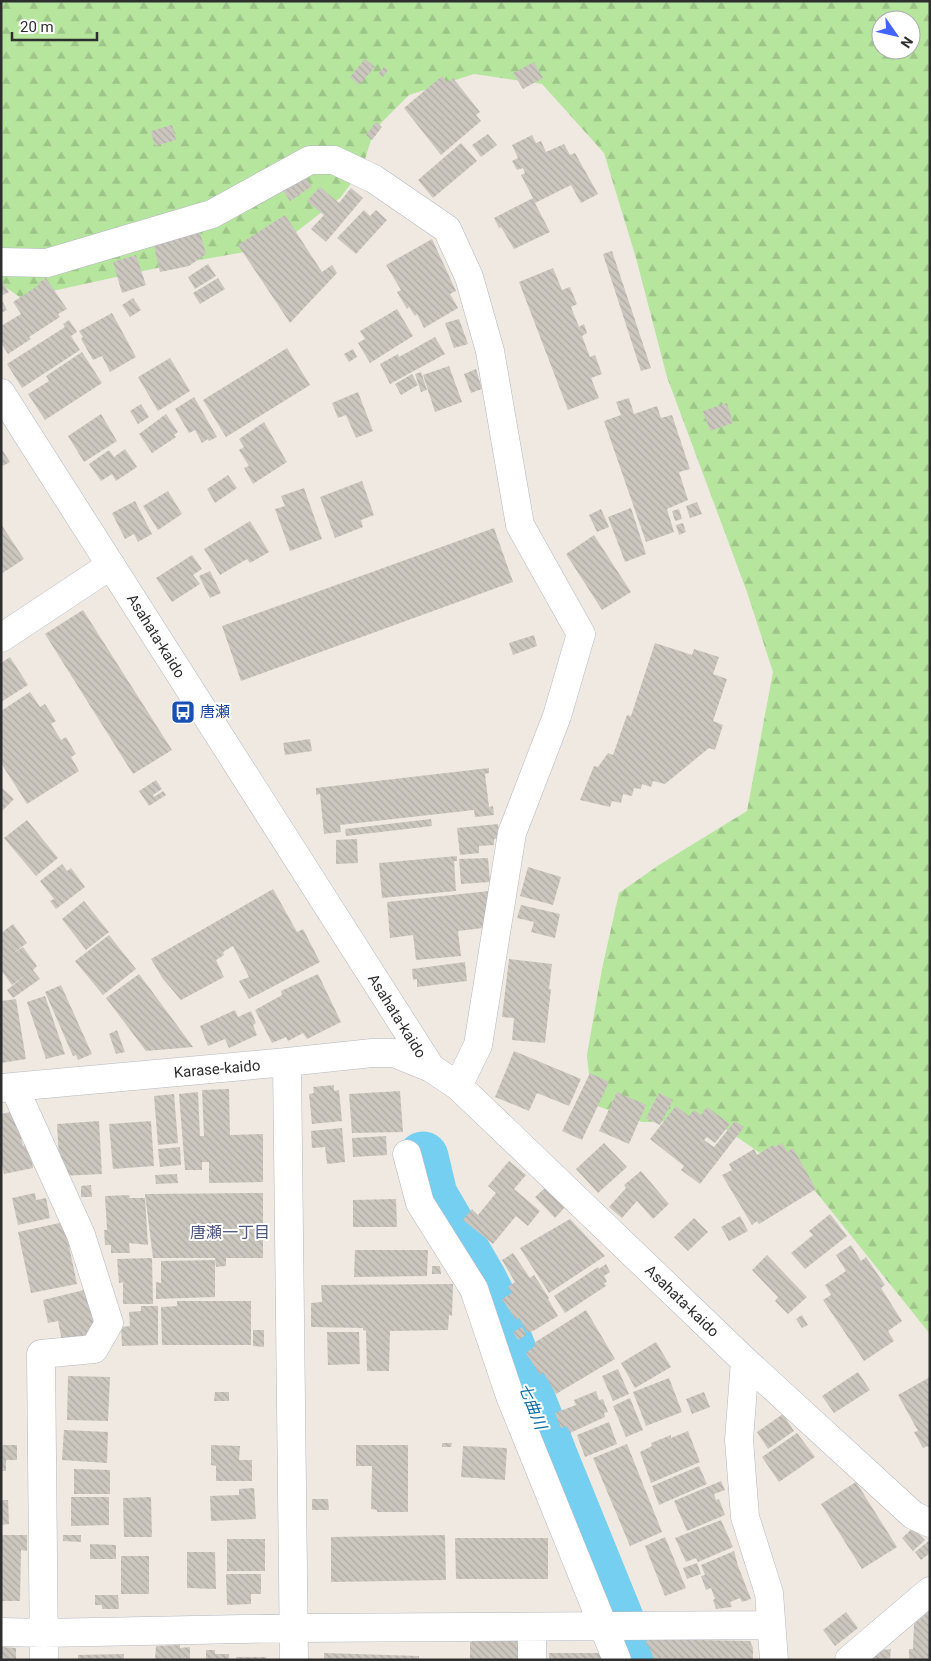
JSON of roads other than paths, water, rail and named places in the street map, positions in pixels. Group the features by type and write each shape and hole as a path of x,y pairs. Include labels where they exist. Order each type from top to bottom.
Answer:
{"street":[{"path":"1,262 47,263 212,214 310,160 334,160 374,179 447,229 469,278 490,351 520,525 581,634 557,716 512,833 478,1046 458,1086"},
{"name":"Asahata-kaido","path":"1,393 431,1068 458,1086 745,1361 913,1515 930,1523"},
{"path":"1,638 111,565"},
{"name":"Karase-kaido","path":"8,1087 287,1062 372,1052 394,1054 431,1068"},
{"path":"287,1062 294,1660"},
{"path":"8,1087 81,1235 109,1323 94,1349 41,1354 44,1660"},
{"path":"407,1154 420,1203 474,1289 510,1396 617,1660"},
{"path":"745,1361 739,1440 744,1517 769,1593 774,1660"},
{"path":"849,1660 930,1591"},
{"path":"1,1632 770,1625"},
{"path":"532,1627 532,1660"}],"waterway":[{"name":"七曲川","path":"423,1157 432,1195 491,1299 635,1660"}],"place":[{"name":"唐瀬","path":"183,712"}],"district":[{"name":"唐瀬一丁目","path":"230,1232"}]}
